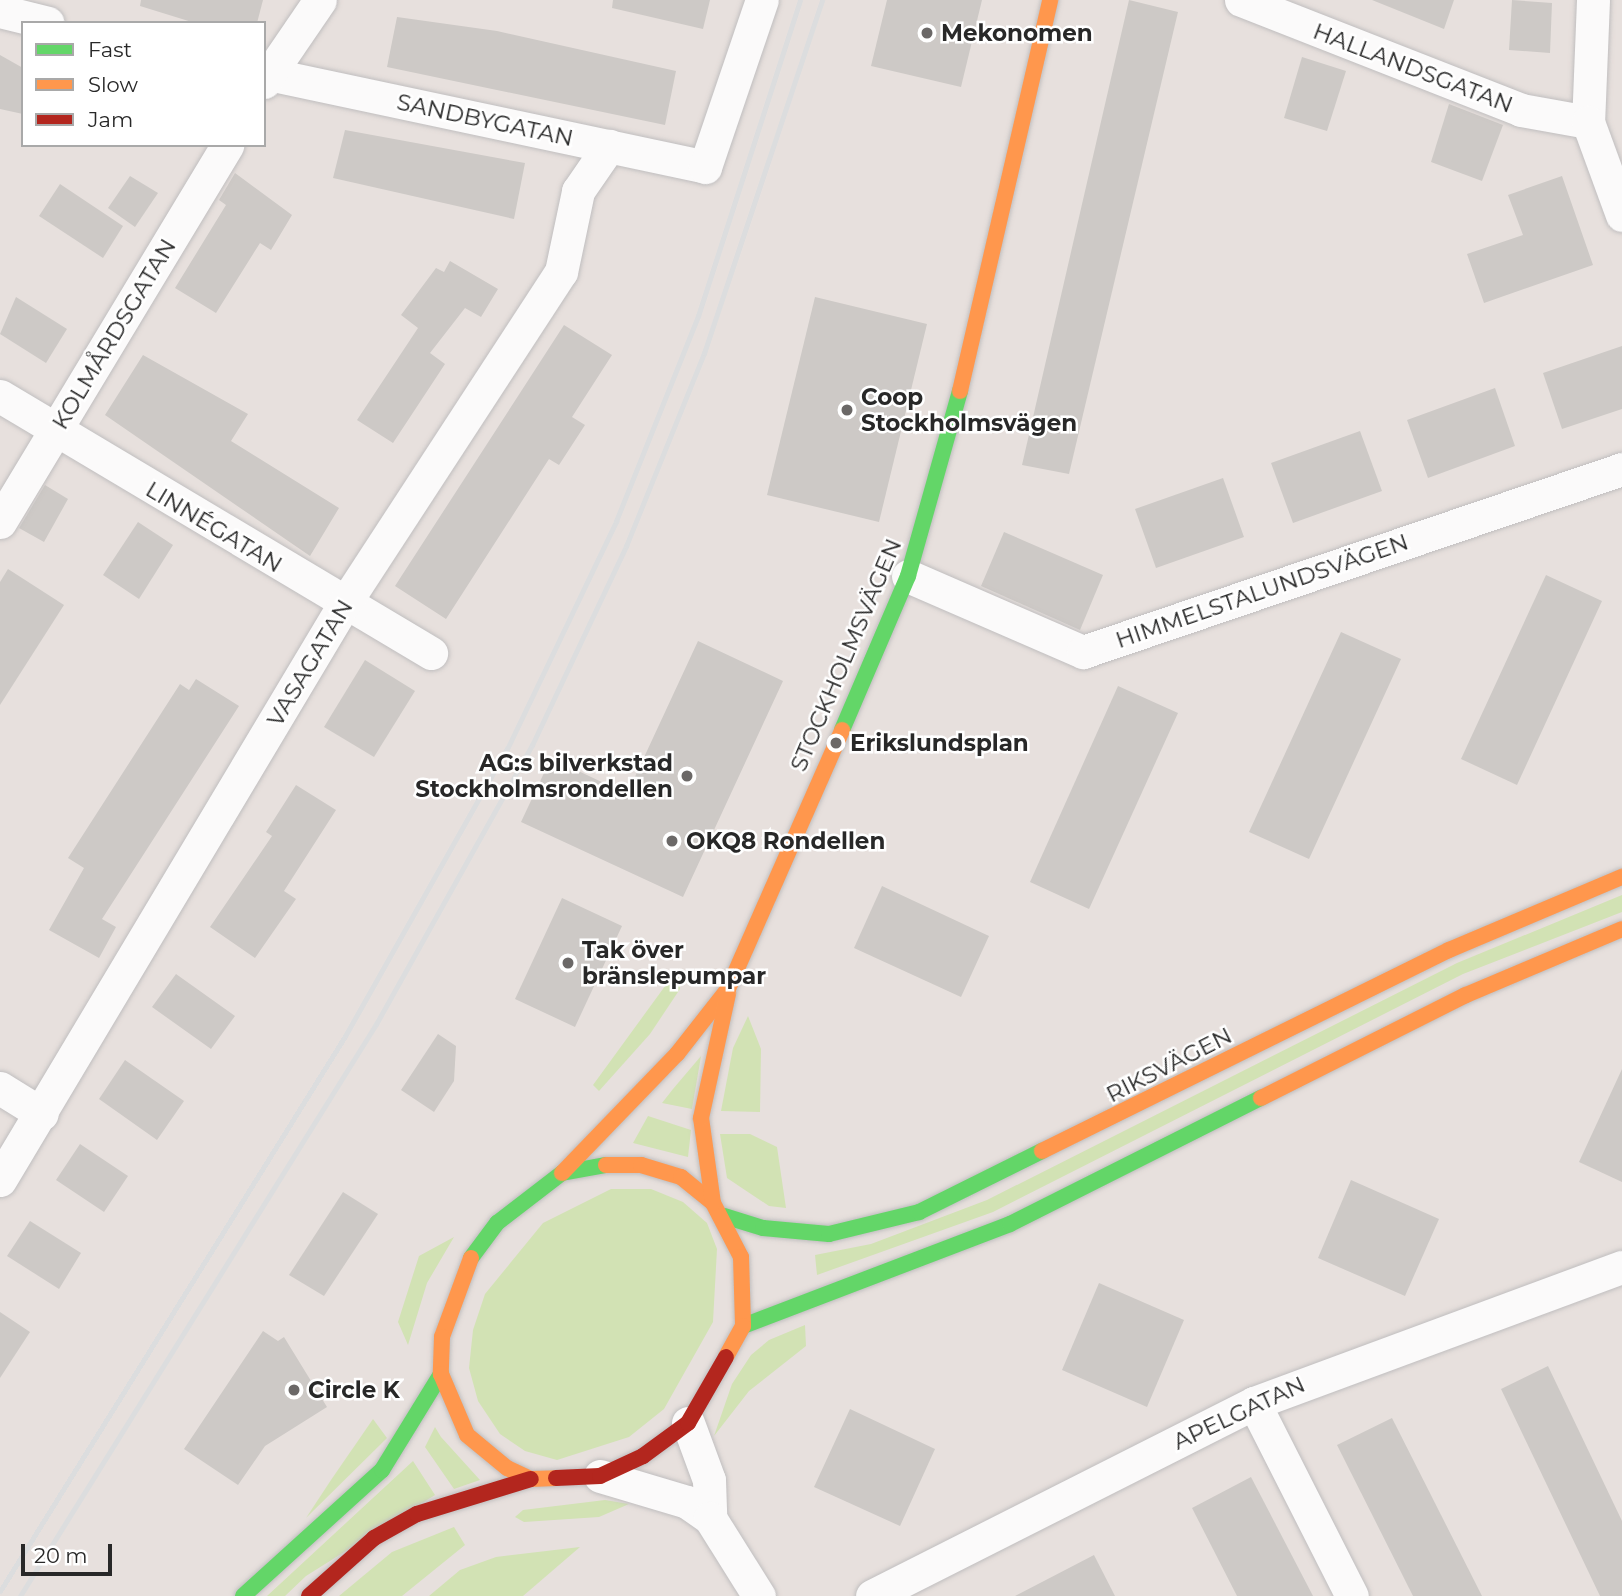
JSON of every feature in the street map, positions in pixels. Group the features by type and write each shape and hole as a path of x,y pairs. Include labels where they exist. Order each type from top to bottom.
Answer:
{"main road":[{"name":"STOCKHOLMSVÄGEN","path":"743,1326 741,1257 705,1179 701,1118 728,989 908,576 970,355 1049,0"},
{"name":"RIKSVÄGEN","path":"719,1209 764,1228 829,1234 919,1212 1449,950 1622,877"},
{"path":"309,1596 374,1538 417,1514 531,1479 600,1476 643,1456 688,1423 743,1326 1010,1224 1466,995 1622,929"},
{"name":"STOCKHOLMSVÄGEN","path":"441,1374 442,1337 472,1255 497,1223 562,1173 677,1054 728,989"},
{"path":"562,1173 641,1165 681,1177 719,1209"},
{"path":"441,1374 467,1435 507,1468 531,1479"},
{"path":"243,1596 284,1553 382,1470 441,1374"}],"street":[{"path":"266,77 320,0"},
{"name":"SANDBYGATAN","path":"266,77 705,167 762,0"},
{"name":"HALLANDSGATAN","path":"1241,0 1521,110 1588,122"},
{"path":"1593,0 1588,122 1622,215"},
{"path":"0,10 41,21"},
{"name":"VASAGATAN","path":"0,1181 343,606 561,272 578,191 609,146"},
{"name":"KOLMÅRDSGATAN","path":"0,522 226,147"},
{"name":"LINNÉGATAN","path":"0,396 343,606 431,653"},
{"name":"HIMMELSTALUNDSVÄGEN","path":"908,576 1083,652 1622,469"},
{"path":"0,1088 42,1114"},
{"name":"APELGATAN","path":"872,1596 1254,1403 1622,1267"},
{"path":"1254,1403 1352,1596"},
{"path":"688,1423 709,1480 710,1518"},
{"path":"600,1476 687,1502 710,1518 759,1596"}],"green space":[{"path":"1622,895 1622,912 1463,974 993,1212 817,1275 815,1255 871,1244 987,1200 1457,963"},
{"path":"679,977 680,989 650,1034 599,1091 593,1085 668,982"},
{"path":"748,1016 761,1049 760,1112 721,1111 733,1048"},
{"path":"701,1056 692,1109 662,1103 673,1089"},
{"path":"648,1116 691,1130 688,1157 633,1143"},
{"path":"720,1134 750,1134 777,1147 786,1208 769,1206 727,1178"},
{"path":"611,1189 651,1189 683,1202 707,1223 717,1249 713,1322 664,1409 629,1437 557,1460 525,1451 500,1434 478,1401 469,1368 473,1330 485,1294 543,1223"},
{"path":"454,1237 427,1283 408,1345 398,1322 419,1256"},
{"path":"805,1325 806,1346 749,1391 714,1436 732,1384 751,1355 769,1340"},
{"path":"373,1419 387,1438 306,1518 331,1480"},
{"path":"435,1427 480,1480 454,1489 425,1447"},
{"path":"413,1461 435,1495 306,1576 285,1596 267,1596"},
{"path":"605,1500 629,1504 599,1517 524,1522 515,1517 523,1510"},
{"path":"454,1527 465,1545 402,1596 339,1596 392,1552"},
{"path":"580,1547 523,1596 429,1596 460,1570 496,1557"}],"building":[{"path":"141,0 263,0 258,21 189,21 140,6"},
{"path":"613,0 710,0 703,29 612,8"},
{"name":"Mekonomen","path":"887,0 982,0 961,87 871,66"},
{"path":"1129,0 1178,12 1069,474 1022,465"},
{"path":"1372,0 1454,0 1444,29"},
{"path":"1512,0 1552,3 1550,53 1509,50"},
{"path":"397,17 497,31 676,71 665,125 387,67"},
{"path":"0,55 21,67 21,114 0,109"},
{"path":"1302,57 1346,71 1327,131 1284,118"},
{"path":"1449,104 1503,125 1482,181 1431,162"},
{"path":"345,130 525,163 514,219 333,178"},
{"path":"235,173 292,215 271,250 260,243 216,313 175,288 226,205 219,200"},
{"path":"130,176 158,193 135,227 108,208"},
{"path":"1562,176 1593,265 1484,303 1467,254 1523,235 1508,195"},
{"path":"60,184 123,226 103,258 39,216"},
{"path":"450,261 498,289 481,317 465,308 430,353 445,364 393,443 357,420 418,328 401,315 436,268 444,272"},
{"path":"16,297 67,329 46,363 0,334"},
{"name":"Coop Stockholmsvägen","path":"815,297 927,324 879,522 767,495"},
{"path":"564,325 612,355 572,417 585,425 559,465 549,459 446,619 395,586"},
{"path":"1622,346 1622,409 1562,429 1543,373"},
{"path":"143,355 248,414 231,441 339,508 310,556 105,415"},
{"path":"1495,388 1515,446 1428,478 1407,420"},
{"path":"1360,431 1382,491 1293,523 1271,463"},
{"path":"1223,478 1244,537 1156,568 1135,509"},
{"path":"45,485 68,499 44,542 19,528"},
{"path":"138,522 173,545 139,599 103,575"},
{"path":"1004,532 1103,575 1080,630 981,586"},
{"path":"8,569 64,605 0,705 0,582"},
{"path":"1546,575 1602,601 1517,785 1461,759"},
{"path":"1341,632 1401,659 1309,859 1249,832"},
{"name":"AG:s bilverkstad Stockholmsrondellen","path":"698,641 783,681 683,897 521,822 551,758 627,794"},
{"path":"365,660 415,691 374,757 324,727"},
{"path":"196,679 239,706 102,919 116,927 99,958 49,930 84,868 68,858 180,684 189,690"},
{"path":"1118,686 1178,713 1089,909 1030,882"},
{"path":"296,785 336,810 284,891 296,899 255,958 210,927 272,836 266,832"},
{"path":"882,886 989,936 961,997 854,948"},
{"name":"Tak över bränslepumpar","path":"562,898 622,926 575,1027 515,999"},
{"path":"176,974 235,1016 211,1049 152,1007"},
{"path":"438,1034 456,1046 454,1081 434,1112 401,1090"},
{"path":"125,1060 184,1101 157,1140 99,1099"},
{"path":"1622,1069 1622,1182 1579,1162"},
{"path":"80,1144 128,1176 104,1212 56,1180"},
{"path":"1351,1180 1439,1219 1405,1296 1318,1258"},
{"path":"343,1192 378,1214 324,1296 289,1275"},
{"path":"30,1221 81,1253 59,1289 7,1256"},
{"path":"1099,1283 1184,1320 1147,1407 1062,1370"},
{"path":"0,1312 30,1332 0,1378"},
{"path":"263,1331 278,1341 284,1337 327,1407 265,1446 238,1485 184,1449"},
{"path":"1548,1366 1622,1521 1622,1596 1600,1596 1501,1389"},
{"path":"850,1409 935,1449 900,1526 814,1487"},
{"path":"1392,1418 1482,1596 1413,1596 1337,1445"},
{"path":"1251,1477 1313,1596 1237,1596 1192,1508"},
{"path":"1094,1555 1115,1596 1015,1596"}],"railway":[{"path":"0,1591 345,1036 507,749 616,521 698,316 800,0"},
{"path":"20,1596 376,1024 532,745 626,546 704,353 822,0"}],"traffic: fast":[{"path":"842,730 908,576 960,391"},
{"path":"743,1326 1010,1224 1261,1098"},
{"path":"724,1216 763,1228 829,1234 919,1212 1042,1151"},
{"path":"471,1258 497,1223 562,1173 606,1165"},
{"path":"243,1596 382,1470 441,1374"}],"traffic: slow":[{"path":"960,391 1050,0"},
{"path":"562,1173 677,1054 728,989 842,730"},
{"path":"1042,1151 1449,950 1622,877"},
{"path":"1261,1098 1466,995 1622,929"},
{"path":"713,1203 701,1118 728,994"},
{"path":"606,1165 641,1165 681,1177 713,1203 741,1257 743,1326 726,1357"},
{"path":"471,1258 442,1337 441,1374 467,1435 507,1468 531,1479 556,1478"}],"traffic: jam":[{"path":"556,1478 600,1476 643,1456 688,1423 726,1357"},
{"path":"309,1596 374,1538 417,1514 531,1479"}],"place":[{"name":"Mekonomen","path":"927,33"},
{"name":"Coop Stockholmsvägen","path":"847,410"},
{"name":"Erikslundsplan","path":"836,743"},
{"name":"AG:s bilverkstad Stockholmsrondellen","path":"687,776"},
{"name":"OKQ8 Rondellen","path":"672,841"},
{"name":"Tak över bränslepumpar","path":"568,963"},
{"name":"Circle K","path":"294,1390"}]}
